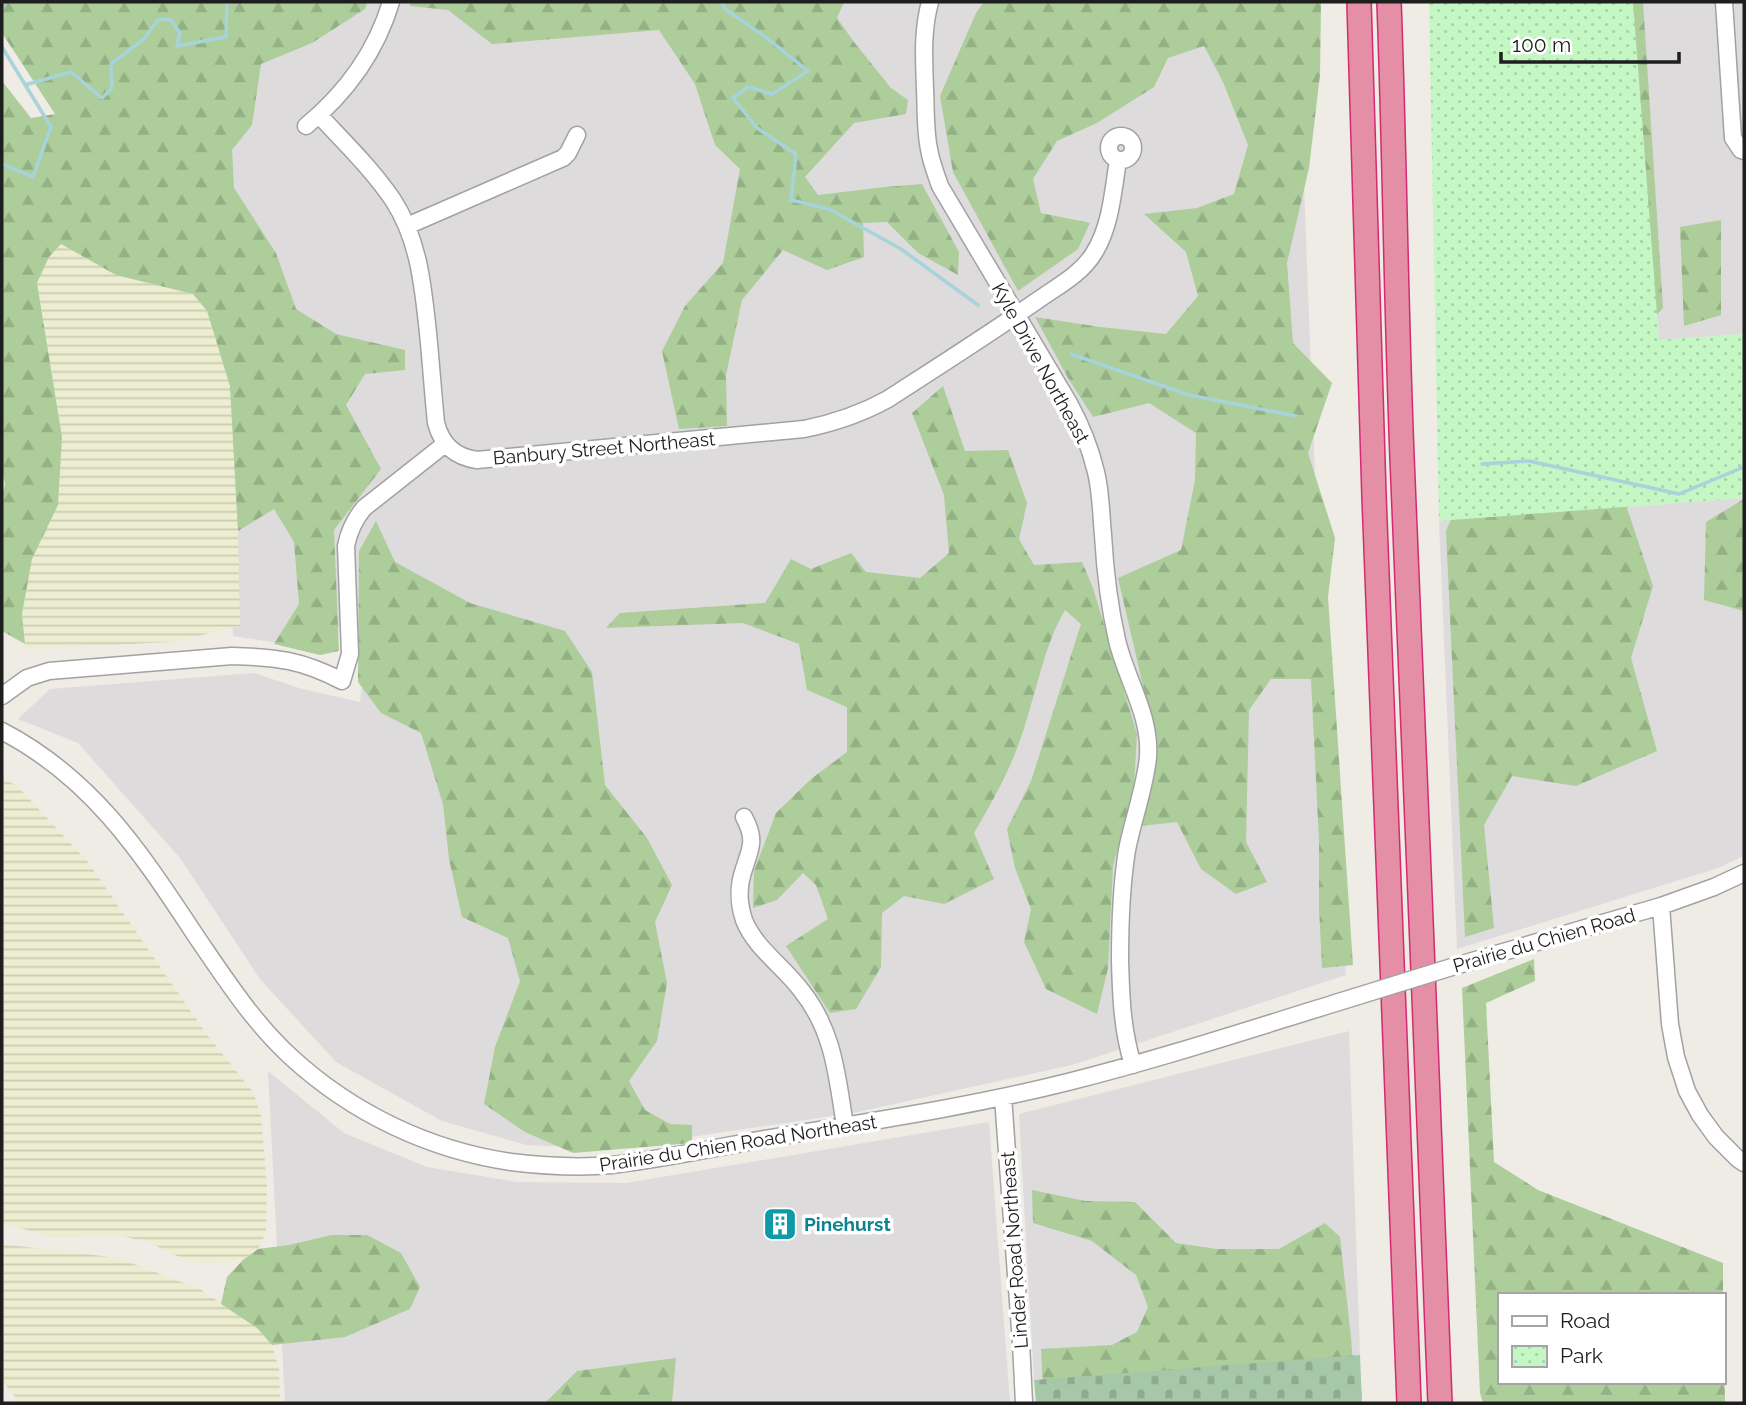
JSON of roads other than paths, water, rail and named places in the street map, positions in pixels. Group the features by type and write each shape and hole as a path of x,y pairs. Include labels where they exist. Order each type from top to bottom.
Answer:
{"highway":[{"path":"1359,2 1374,496 1409,1403"},
{"path":"1390,2 1403,478 1440,1403"}],"street":[{"path":"306,126 353,79 378,39 391,2"},
{"name":"Kyle Drive Northeast","path":"930,2 926,15 924,48 928,148 933,165 940,186 1080,423 1091,452 1100,497 1106,578 1118,643 1144,717 1148,754 1146,771 1128,847 1120,915 1123,1025 1133,1065"},
{"path":"1724,2 1738,107 1733,138 1744,151"},
{"path":"2,696 27,678 49,671 232,656 296,662 342,681 350,654 346,546 354,520 364,508 445,444 436,423 423,280 407,226 378,179 319,115"},
{"path":"407,226 563,158 577,135"},
{"name":"Banbury Street Northeast","path":"445,444 457,454 477,460 804,429 851,417 888,399 1078,272 1092,256 1107,223 1118,160"},
{"name":"Prairie du Chien Road Northeast","path":"2,731 59,768 106,812 140,853 234,993 286,1053 336,1093 370,1114 428,1141 482,1156 513,1162 593,1166 897,1118 1003,1097 1133,1065 1342,1001"},
{"path":"744,817 752,837 752,847 740,887 743,916 755,940 799,987 821,1019 835,1059 845,1126"},
{"name":"Prairie du Chien Road","path":"1342,1001 1661,906 1744,873"},
{"path":"1661,906 1670,1024 1686,1091 1716,1137 1744,1163"},
{"name":"Linder Road Northeast","path":"1003,1097 1024,1403"}],"waterway":[{"path":"25,85 71,72 102,98 112,88 111,64 144,39 158,20 170,19 180,33 177,46 226,37 227,2"},
{"path":"722,2 725,9 808,71 772,94 748,87 733,98 757,128 796,154 791,200 829,209 901,249 978,305"},
{"path":"2,47 51,127 33,177 2,164"},
{"path":"1071,354 1189,395 1296,416"},
{"path":"1482,464 1529,461 1679,494 1744,467"}],"place":[{"name":"Pinehurst","path":"780,1224"}]}
